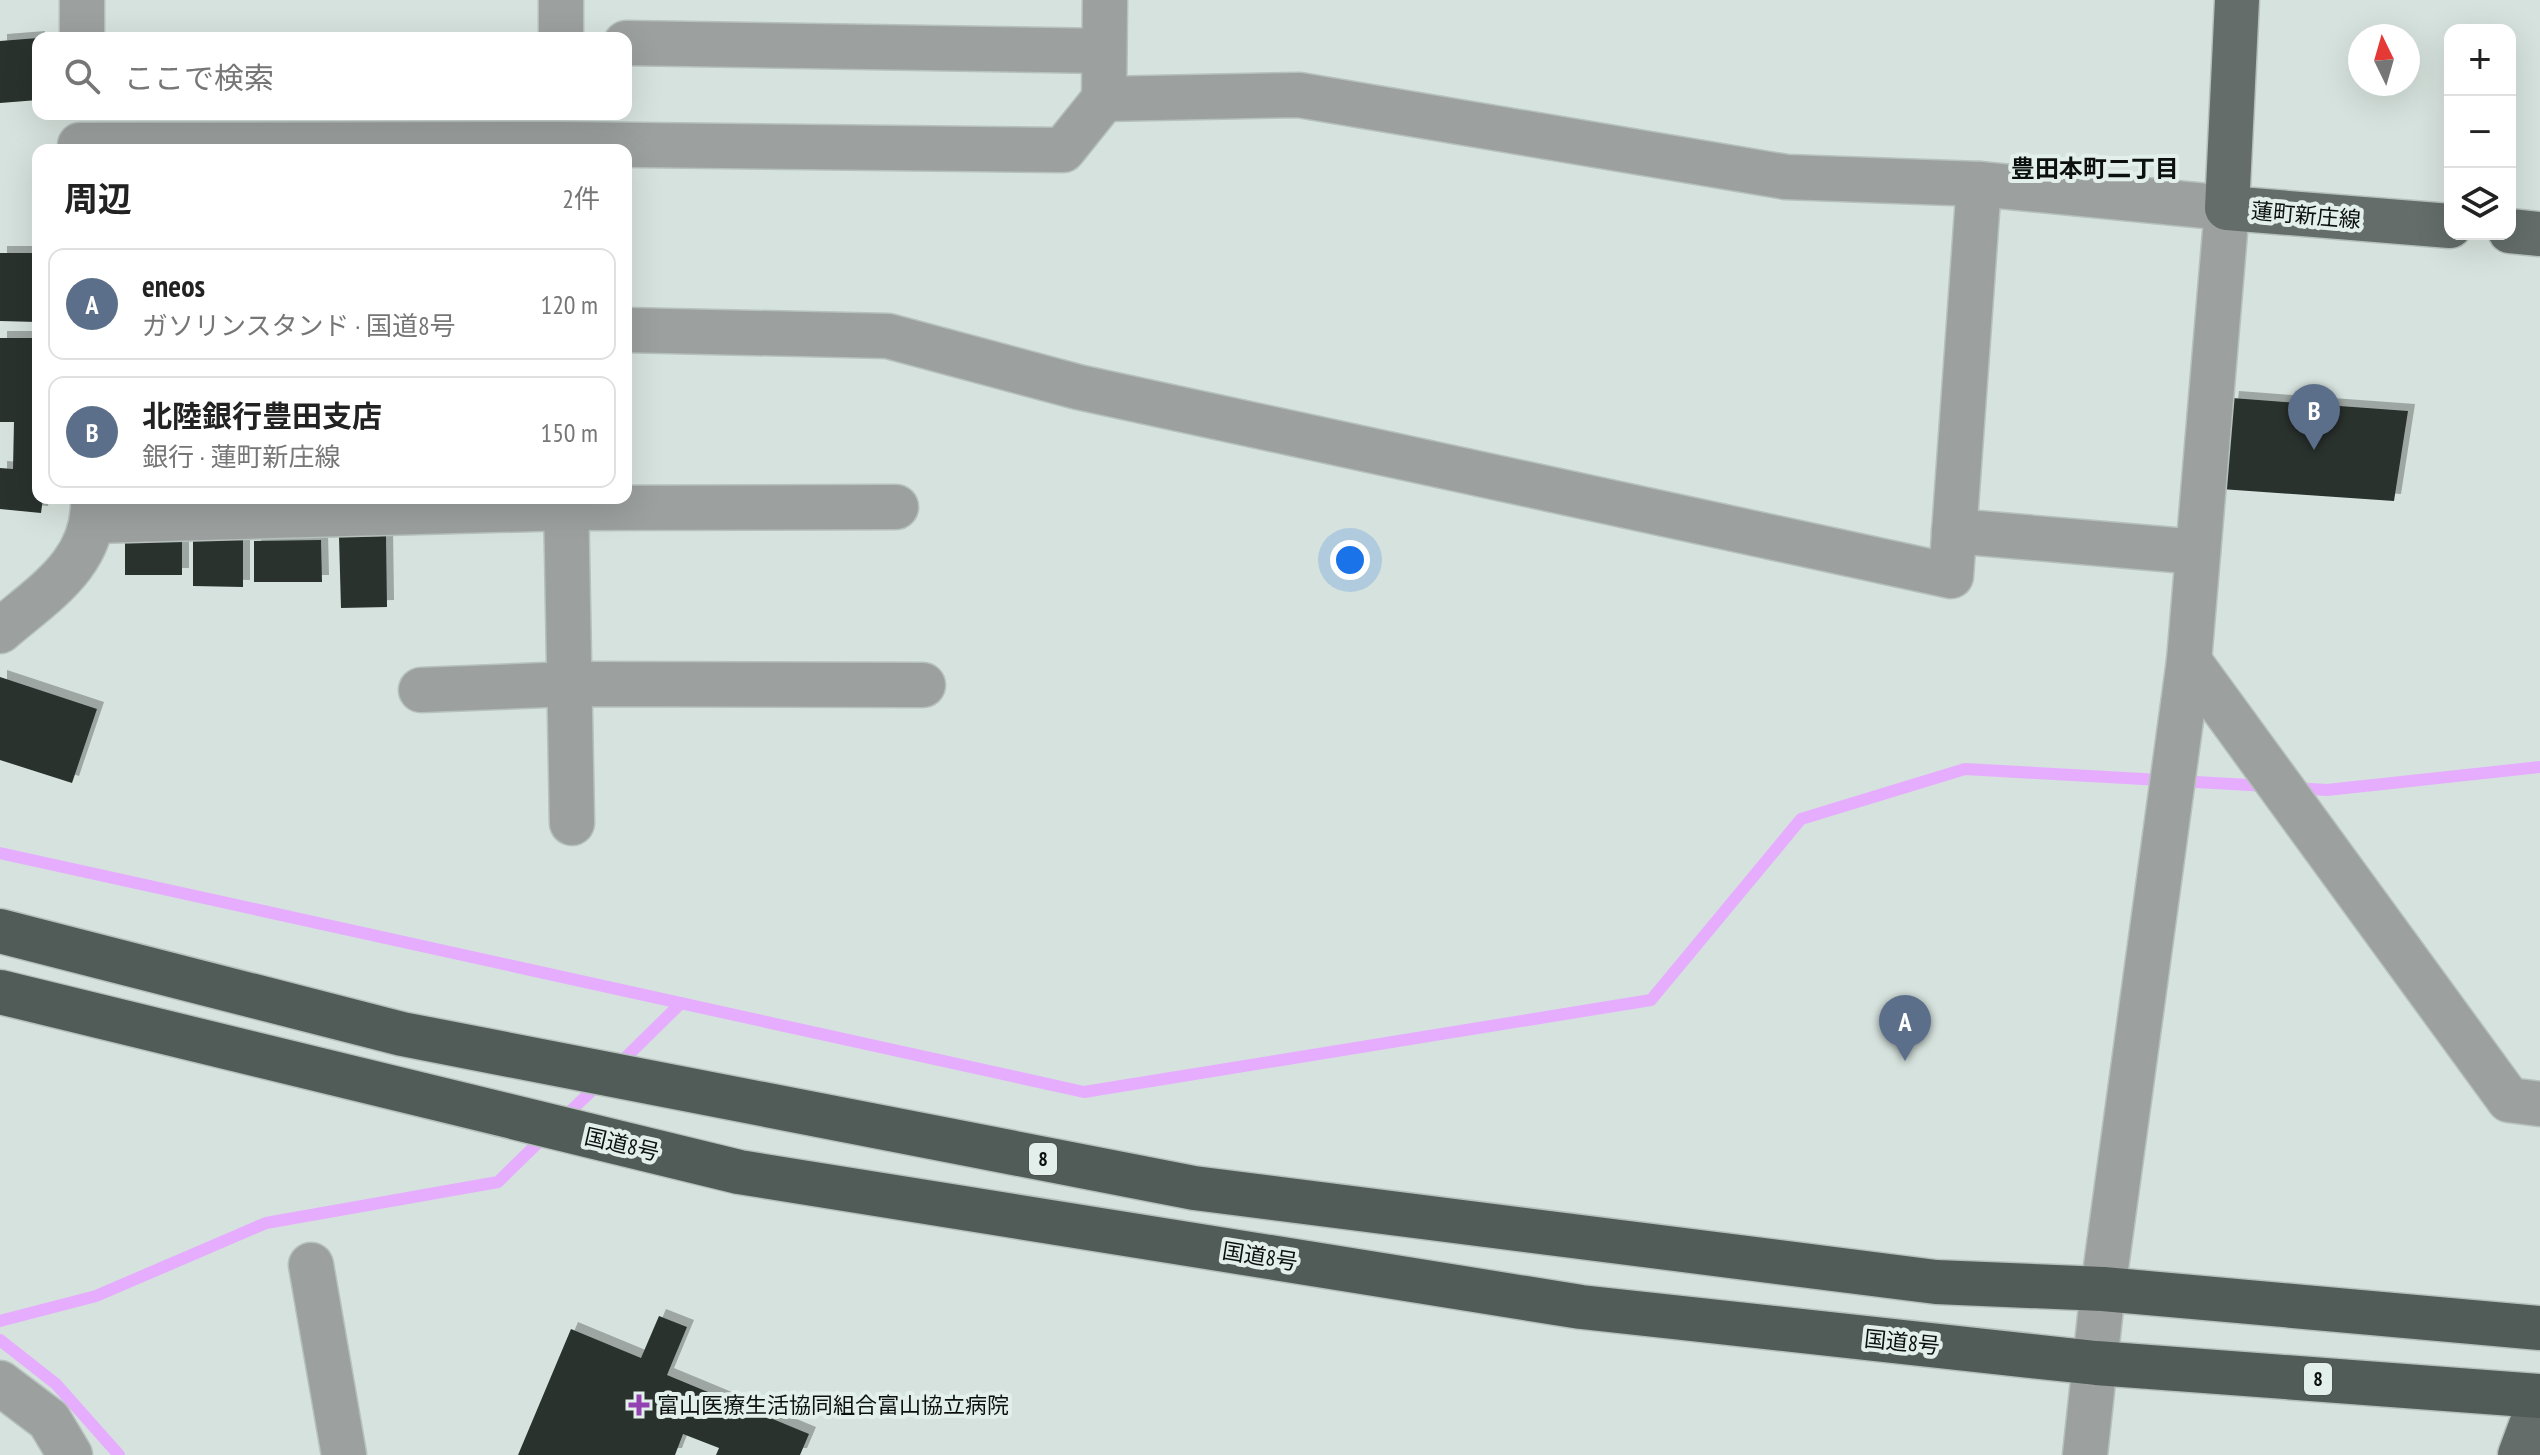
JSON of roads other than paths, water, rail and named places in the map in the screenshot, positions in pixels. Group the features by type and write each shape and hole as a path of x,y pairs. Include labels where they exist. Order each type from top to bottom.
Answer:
{"highway":[{"name":"8","path":"0,931 402,1034 1194,1188 1936,1282 2103,1289 2540,1328"},
{"name":"国道8号","path":"0,992 739,1172 1581,1307 2096,1363 2540,1398"}],"main road":[{"name":"蓮町新庄線","path":"2237,0 2227,208 2444,226"},
{"path":"2516,232 2540,234"},
{"path":"2520,1455 2540,1398"}],"street":[{"path":"82,0 82,32"},
{"path":"561,0 561,32"},
{"path":"80,136 560,136 1063,150 1104,99 1105,0"},
{"path":"632,43 1104,51"},
{"path":"1104,99 1299,95 1786,177 1979,184 2227,208 2189,661 2103,1289 2085,1455"},
{"path":"632,330 888,336 1078,387 1951,576 1979,184"},
{"path":"0,631 74,567 94,509 487,504"},
{"path":"566,504 572,823"},
{"path":"632,504 896,507"},
{"path":"1954,531 2198,552"},
{"path":"2189,661 2509,1100 2540,1104"},
{"path":"421,690 570,684 923,685"},
{"path":"311,1265 344,1455"},
{"path":"0,1383 49,1420 70,1455"}],"waterway":[{"path":"2293,788 2327,790 2540,767"},
{"path":"0,853 1084,1092 1651,1000 1801,819 1965,769 2267,786"},
{"path":"618,1065 681,1003"},
{"path":"563,1118 599,1084"},
{"path":"0,1321 96,1296 266,1223 498,1182 547,1134"},
{"path":"0,1340 56,1384 119,1455"}],"place":[{"name":"北陸銀行豊田支店","path":"2314,450"},
{"name":"eneos","path":"1905,1061"},
{"name":"富山医療生活協同組合富山協立病院","path":"639,1405"}],"district":[{"name":"豊田本町二丁目","path":"2095,168"}]}
